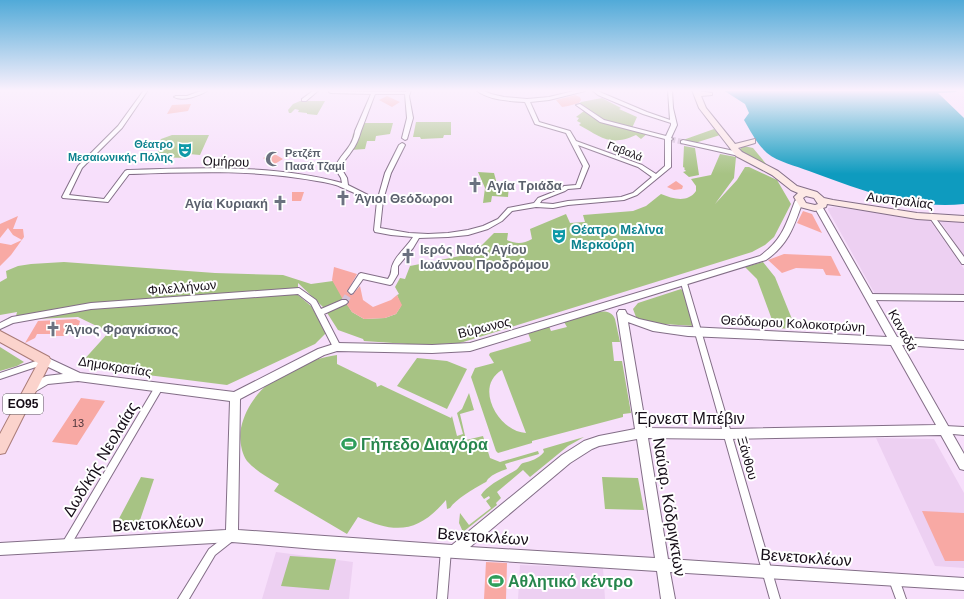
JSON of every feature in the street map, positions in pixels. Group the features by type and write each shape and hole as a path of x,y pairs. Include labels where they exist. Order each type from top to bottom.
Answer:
{"main road":[{"path":"711,118 739,154 775,174 794,188 807,206 821,204"},
{"path":"733,147 752,141"},
{"path":"801,196 812,194 821,204"},
{"name":"Αυστραλίας","path":"821,204 833,203 932,217 964,219"},
{"name":"Δημοκρατίας","path":"0,336 45,361"},
{"name":"ΕΟ95","path":"0,448 45,361"}],"street":[{"name":"Ομήρου","path":"126,118 120,127 80,167 65,197 106,201 127,172 246,172 315,179 345,186 365,197 380,200"},
{"path":"345,186 344,178 338,168 339,164 357,137 364,118"},
{"path":"405,138 410,118"},
{"path":"535,118 537,123 568,132 586,166 578,187 566,187 540,199 536,204"},
{"path":"597,118 602,121 669,138"},
{"path":"660,118 672,122"},
{"path":"402,145 388,172 380,200 377,230 392,233 447,236 482,228 506,216 510,209 536,204 553,206 568,203 622,199 635,194 668,167 669,138 674,125 672,118"},
{"name":"Γαβαλά","path":"574,142 640,166 656,177"},
{"path":"683,142 739,154"},
{"name":"Βύρωνος","path":"235,397 320,352 337,347 432,350 470,347 763,258 782,243 801,196"},
{"name":"Καναδά","path":"821,204 869,297 964,465"},
{"path":"932,217 964,262"},
{"path":"351,291 359,278 363,276 376,280 392,282 396,265 411,246 417,235"},
{"name":"Ξάνθου","path":"684,283 775,599"},
{"name":"Φιλελλήνων","path":"0,326 12,320 91,306 292,291 304,293 323,311 337,347"},
{"path":"869,297 964,298"},
{"path":"323,311 344,302"},
{"name":"Ναύαρ. Κόδριγκτων","path":"620,302 668,599"},
{"name":"Θεόδωρου Κολοκοτρώνη","path":"623,316 634,322 645,325 699,332 964,345"},
{"path":"0,376 45,361"},
{"name":"Δημοκρατίας","path":"45,361 79,377 235,397"},
{"path":"31,388 40,382 53,378 79,377"},
{"name":"Δωδ/κής Νεολαίας","path":"66,545 160,387"},
{"path":"183,599 212,552 232,536 235,397"},
{"name":"Έρνεστ Μπέβιν","path":"451,551 576,452 599,441 642,433 728,434 945,430 964,431"},
{"name":"Βενετοκλέων","path":"0,548 232,536 315,543 964,584"},
{"path":"442,599 451,551"},
{"path":"894,580 901,599"}],"shaded area":[{"path":"834,207 929,219 964,269 964,295 875,294 828,210 828,208"},
{"path":"938,218 964,219 964,256"},
{"path":"876,438 934,439 964,493 964,568 935,566"},
{"path":"276,552 353,562 349,599 262,599"},
{"path":"520,565 603,568 605,599 518,599"}],"green space":[{"path":"579,118 637,118 632,128 648,133 641,139 636,135 627,139 606,139 579,125 581,123 577,121"},
{"path":"416,122 451,122 451,135 444,135 443,138 421,139 420,137 413,137"},
{"path":"364,123 393,123 390,134 376,136 375,141 367,141 365,149 350,150 353,134 362,127"},
{"path":"714,129 720,135 695,143 683,140"},
{"path":"172,135 209,135 200,155 189,154 187,158 154,157 160,148 155,148 161,139"},
{"path":"684,146 695,148 699,175 689,177 683,172 686,171 683,167"},
{"path":"744,146 753,148 767,165 744,155 740,149"},
{"path":"720,154 736,157 734,178 715,204 737,180 745,167 749,167 777,180 791,204 774,237 765,245 752,252 460,343 422,345 364,341 363,339 338,330 324,308 298,283 298,295 311,306 326,333 315,344 227,385 92,368 81,363 109,332 78,317 15,320 17,312 0,315 0,282 7,278 6,271 18,266 64,262 215,273 283,275 311,284 333,281 352,312 364,319 385,318 396,314 401,306 397,295 399,294 395,287 400,278 405,279 410,266 465,255 473,257 477,250 494,233 508,233 507,240 516,243 526,242 532,239 530,229 566,214 570,223 585,222 583,215 633,211 646,206 661,194 685,199 693,195 696,191 696,186 691,179 711,175"},
{"path":"478,172 494,173 497,184 509,185 508,197 492,196 491,202 483,203 485,188"},
{"path":"763,262 775,277 796,329 775,328 757,279 745,267"},
{"path":"681,289 686,294 694,326 648,323 636,317 633,309 638,303"},
{"path":"597,312 608,312 614,316 620,342 612,342 614,361 622,361 631,413 623,414 623,417 532,441 532,443 498,453 496,451 471,377 475,368 494,363 489,355 490,353 531,341 528,333 549,326 551,331 567,327 564,322","holes":["502,370 526,433 516,431 507,425 493,408 490,397 490,387 494,378"]},
{"path":"0,347 24,362 17,366 0,371"},
{"name":"Γήπεδο Διαγόρα","path":"337,355 337,364 376,383 377,387 381,385 451,418 452,416 457,436 463,434 457,413 462,409 469,393 474,410 460,414 466,440 483,436 490,458 500,462 538,451 539,454 505,464 507,469 492,476 486,482 470,491 450,508 447,509 446,500 426,519 416,524 395,528 372,523 358,517 347,534 274,491 279,484 250,465 243,454 240,441 240,432 246,412 254,399 265,387 277,377 291,369 321,358"},
{"path":"417,358 447,361 467,369 447,409 397,386"},
{"path":"584,437 568,446 530,477 523,470 497,492 501,498 496,503 497,505 463,532 459,523 460,513 469,525 491,508 486,501 490,498 489,496 484,499 481,495 484,491 497,481 516,470 522,464 539,456 544,452 543,449"},
{"path":"141,477 154,479 139,523 114,528"},
{"path":"602,477 638,478 644,510 605,509"},
{"path":"290,556 336,559 329,590 281,586"}],"water":[{"path":"745,118 964,118 964,204 924,204 905,201 846,185 787,164 771,156 760,146 744,120"}],"building":[{"name":"Ρετζέπ Πασά Τζαμί","path":"273,153 283,159 273,165 263,158"},
{"path":"676,181 683,186 682,189 674,190 667,187"},
{"path":"292,192 304,192 301,201 292,201"},
{"path":"803,211 812,214 822,233 797,223"},
{"path":"18,216 13,229 23,229 24,237 22,240 13,235 8,228 0,238 0,224"},
{"path":"22,240 11,255 0,266 0,243 11,245"},
{"path":"784,254 831,256 841,276 826,275 823,269 796,268 782,273 768,260"},
{"path":"334,267 357,274 347,292 352,295 360,286 363,300 373,307 391,300 397,295 402,305 396,314 385,318 364,319 352,312 347,305 349,301 342,298 332,280"},
{"name":"Άγιος Φραγκίσκος","path":"76,319 80,321 79,325 72,331 66,331 64,336 53,336 55,334 37,334 35,338 25,343 38,321"},
{"path":"81,398 105,401 77,445 52,442"},
{"path":"922,511 964,513 964,561 945,561"},
{"name":"Αθλητικό κέντρο","path":"486,562 507,563 506,599 484,599"}],"tunnel":[{"path":"670,139 683,142"},
{"path":"344,302 351,291"}],"place":[{"name":"Θέατρο Μεσαιωνικής Πόλης","path":"185,150"},
{"name":"Ρετζέπ Πασά Τζαμί","path":"273,159"},
{"name":"Αγία Τριάδα","path":"475,185"},
{"name":"Άγιοι Θεόδωροι","path":"343,198"},
{"name":"Αγία Κυριακή","path":"280,203"},
{"name":"Θέατρο Μελίνα Μερκούρη","path":"559,236"},
{"name":"Ιερός Ναός Αγίου Ιωάννου Προδρόμου","path":"408,256"},
{"name":"Άγιος Φραγκίσκος","path":"53,329"},
{"name":"Γήπεδο Διαγόρα","path":"349,444"},
{"name":"Αθλητικό κέντρο","path":"496,581"}]}
